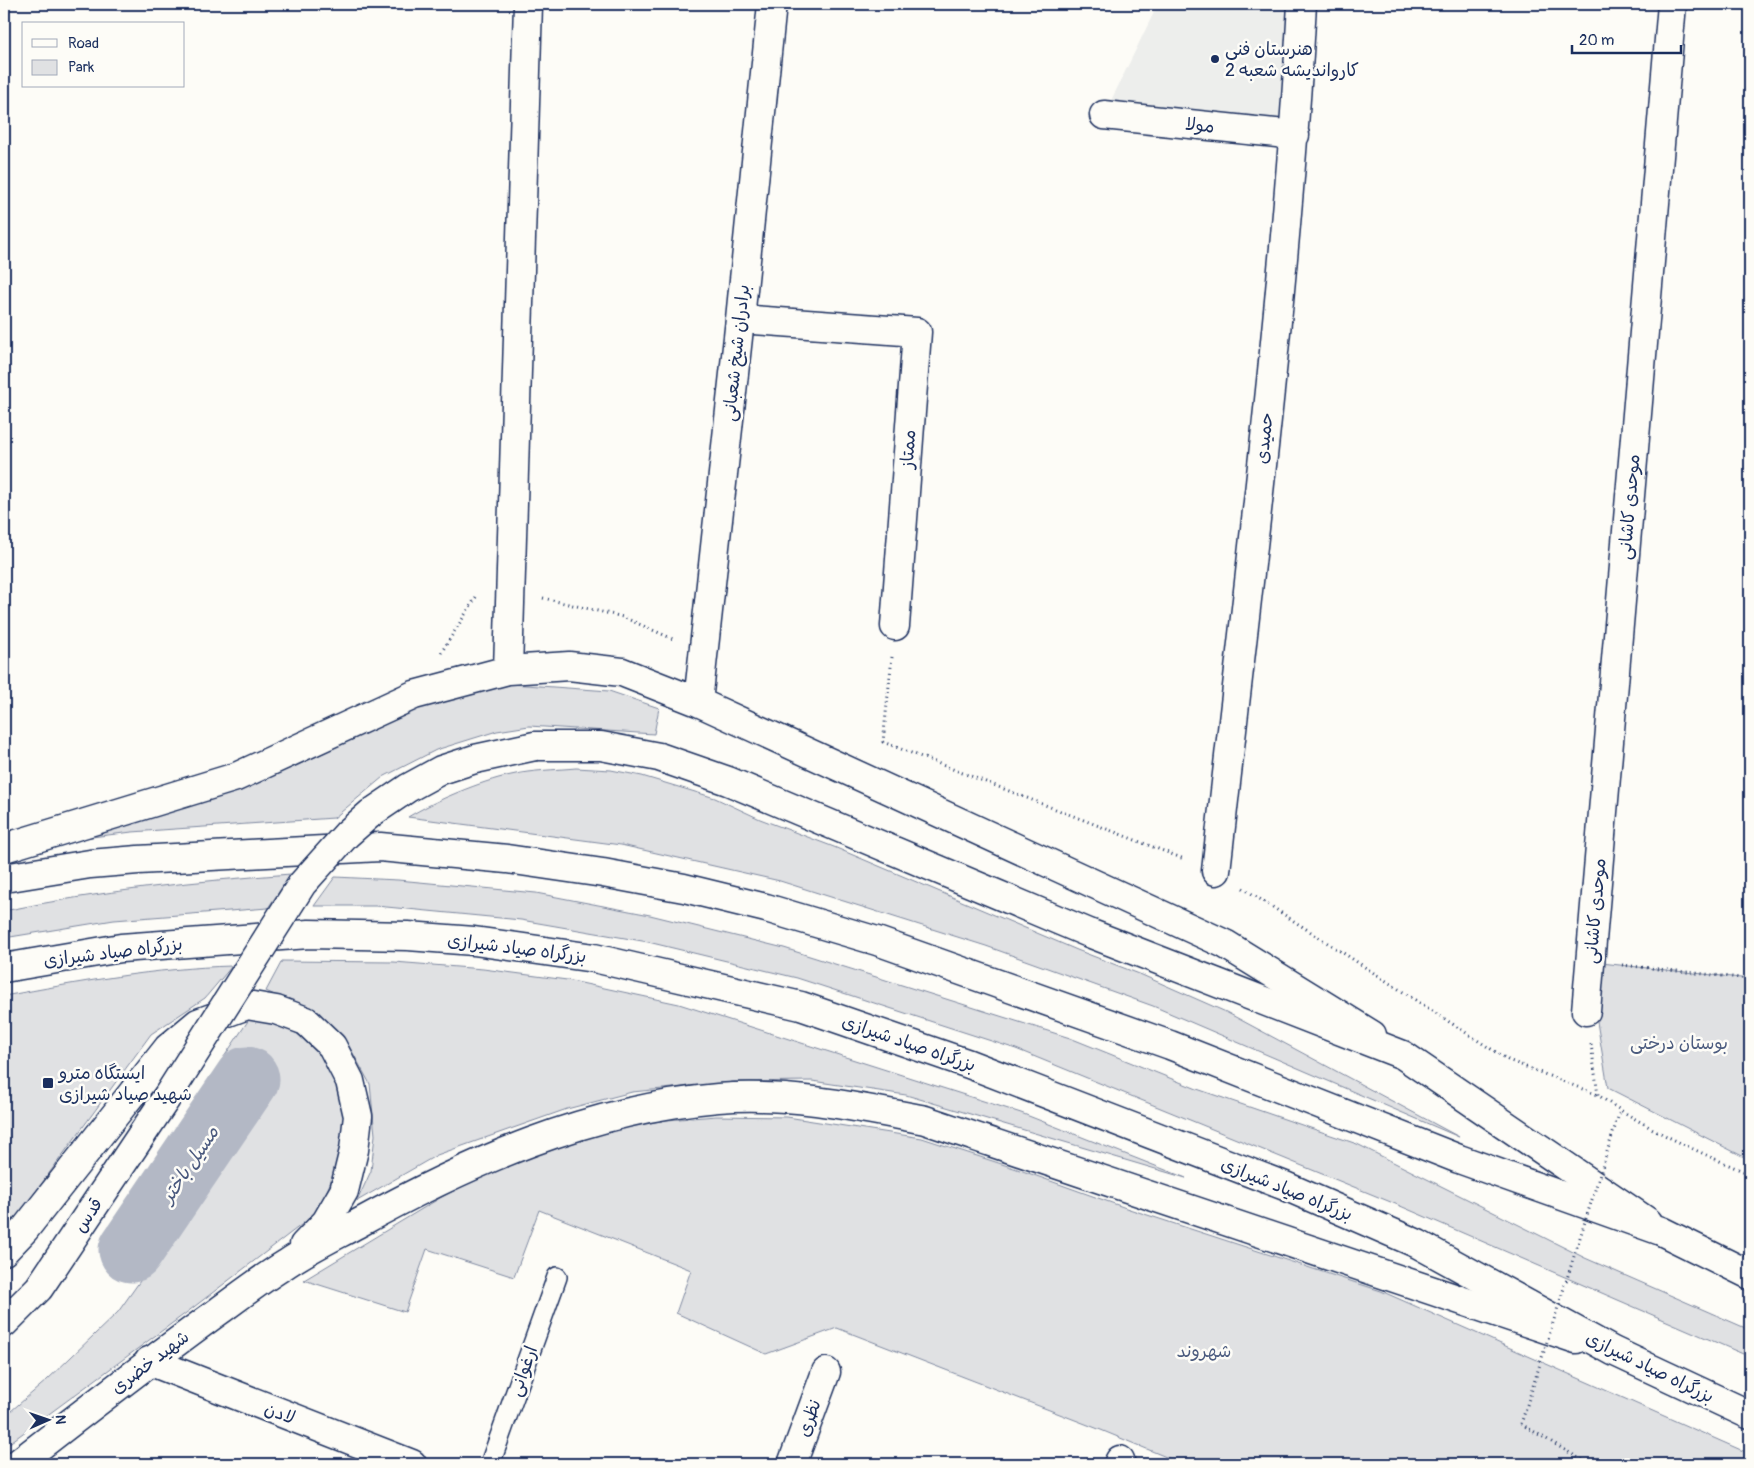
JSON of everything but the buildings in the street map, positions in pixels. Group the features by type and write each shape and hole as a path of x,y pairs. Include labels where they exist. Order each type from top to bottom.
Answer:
{"main road":[{"path":"508,670 528,4"},
{"name":"برادران شیخ شعبانی","path":"698,702 772,4"},
{"name":"حمیدی","path":"1216,871 1295,136 1302,4"},
{"name":"موحدی کاشانی","path":"1586,1011 1672,4"},
{"name":"مولا","path":"1104,115 1295,136"},
{"name":"ممتاز","path":"740,319 917,332 896,626"},
{"path":"4,848 236,777 414,695 508,670 569,666 622,672 698,702 1225,944 1402,1055 1661,1231 1750,1275"},
{"name":"قدس","path":"4,1323 39,1288 164,1100 302,884 347,834 371,813 400,793 441,770 475,759 535,746 601,746 659,757 719,778 1088,933 1402,1055"},
{"path":"4,878 90,864 138,860 380,847 507,859 603,873 684,888 766,908 878,941 1170,1045 1459,1159 1661,1231 1750,1255"},
{"name":"بزرگراه صیاد شیرازی","path":"4,968 121,948 309,934 408,936 474,941 594,958 647,968 819,1012 969,1064 1284,1186 1418,1244 1613,1351 1750,1414"},
{"path":"4,1251 25,1229 168,1048 198,1023 247,1006 276,1010 306,1021 332,1046 350,1081 358,1116 354,1150 344,1191 326,1222 286,1264"},
{"path":"286,1264 404,1198 464,1168 546,1136 600,1119 652,1107 720,1098 789,1099 858,1107 925,1120 1613,1351"},
{"name":"شهید خضری","path":"17,1464 149,1361 286,1264"},
{"name":"لادن","path":"149,1361 412,1464"},
{"name":"نظری","path":"792,1464 826,1372"}],"lane":[{"name":"ارغوانی","path":"490,1464 557,1277"}],"path":[{"path":"896,626 883,742 1216,871 1508,1060 1598,1095 1620,1111 1707,1155 1750,1174"},
{"path":"1591,962 1750,979"},
{"path":"1586,1011 1598,1095"},
{"path":"1580,1464 1582,1460 1521,1424 1620,1111"}],"shaded area":[{"name":"هنرستان فنی کارواندیشه شعبه 2","path":"1158,4 1302,4 1295,128 1104,115"}],"green space":[{"path":"498,683 609,691 659,708 654,734 529,726 497,731 436,750 383,777 334,818 132,832 60,841 255,782 296,766 421,706"},
{"path":"576,768 611,770 642,776 715,798 760,819 834,847 1077,950 1142,975 1226,1012 1459,1137 1153,1006 986,946 780,881 621,845 408,817 458,792 499,778 519,773"},
{"path":"291,874 268,908 114,920 4,938 4,911 75,898 147,888"},
{"path":"335,877 398,880 536,893 650,915 784,948 1070,1038 1197,1089 1357,1144 1585,1258 1750,1330 1750,1357 1398,1205 1016,1049 797,978 648,942 521,920 376,906 314,906"},
{"path":"282,961 394,962 483,969 567,980 679,1004 1021,1113 1186,1178 906,1095 812,1081 734,1082 632,1092 567,1109 437,1155 357,1201 371,1171 375,1135 370,1084 348,1044 309,1011 266,991"},
{"name":"بوستان درختی","path":"1601,963 1750,979 1750,1160 1608,1088 1596,1016"},
{"path":"232,966 205,998 151,1034 4,1235 4,996 146,973"},
{"path":"252,1015 289,1029 315,1045 335,1076 344,1104 346,1132 342,1155 318,1212 186,1313 4,1447 4,1417 47,1380 118,1312 275,1091 222,1060"},
{"name":"شهروند","path":"716,1116 787,1117 922,1138 1017,1169 1126,1208 1381,1291 1750,1454 1750,1464 1183,1464 1101,1430 837,1328 766,1354 676,1313 691,1270 539,1210 514,1277 427,1249 405,1312 304,1280 440,1198 498,1168 609,1129 667,1120"}],"waterway":[{"name":"مسیل باختر","path":"131,1250 247,1079"}],"place":[{"name":"هنرستان فنی کارواندیشه شعبه 2","path":"1215,59"},
{"name":"ایستگاه مترو شهید صیاد شیرازی","path":"48,1083"}]}
